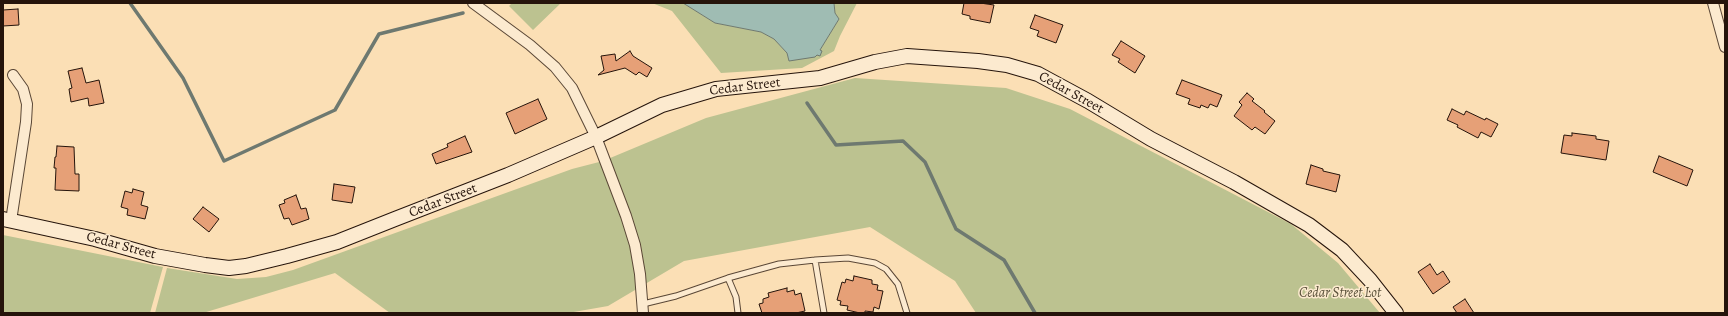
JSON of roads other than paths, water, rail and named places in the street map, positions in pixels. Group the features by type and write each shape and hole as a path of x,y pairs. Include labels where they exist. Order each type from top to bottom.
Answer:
{"street":[{"path":"473,3 530,45 555,67 572,88 596,137 626,216 635,245 640,274 643,308"},
{"path":"1713,3 1725,47"},
{"name":"Cedar Street","path":"7,220 96,238 162,257 205,266 229,268 246,266 337,242 508,175 596,137 662,105 716,89 820,78 875,62 907,56 978,60 1007,65 1038,74 1088,101 1151,139 1234,182 1309,225 1342,250 1370,280 1396,313"},
{"path":"7,220 26,122 27,104 23,89 12,75"}],"lane":[{"path":"643,308 728,278 779,264 848,258 875,263 886,269 898,284 907,313"},
{"path":"815,260 824,313"},
{"path":"728,278 736,297 738,313"}],"water":[{"path":"683,3 834,3 835,13 839,19 820,50 822,51 820,56 817,55 815,57 789,61 787,53 774,39 761,32 715,23"}],"waterway":[{"path":"130,3 183,78 224,161 335,110 379,34 463,13"},
{"path":"807,103 836,145 903,141 925,162 956,229 1004,260 1035,313"}],"park label":[{"name":"Cedar Street Lot","path":"1340,294"}]}
